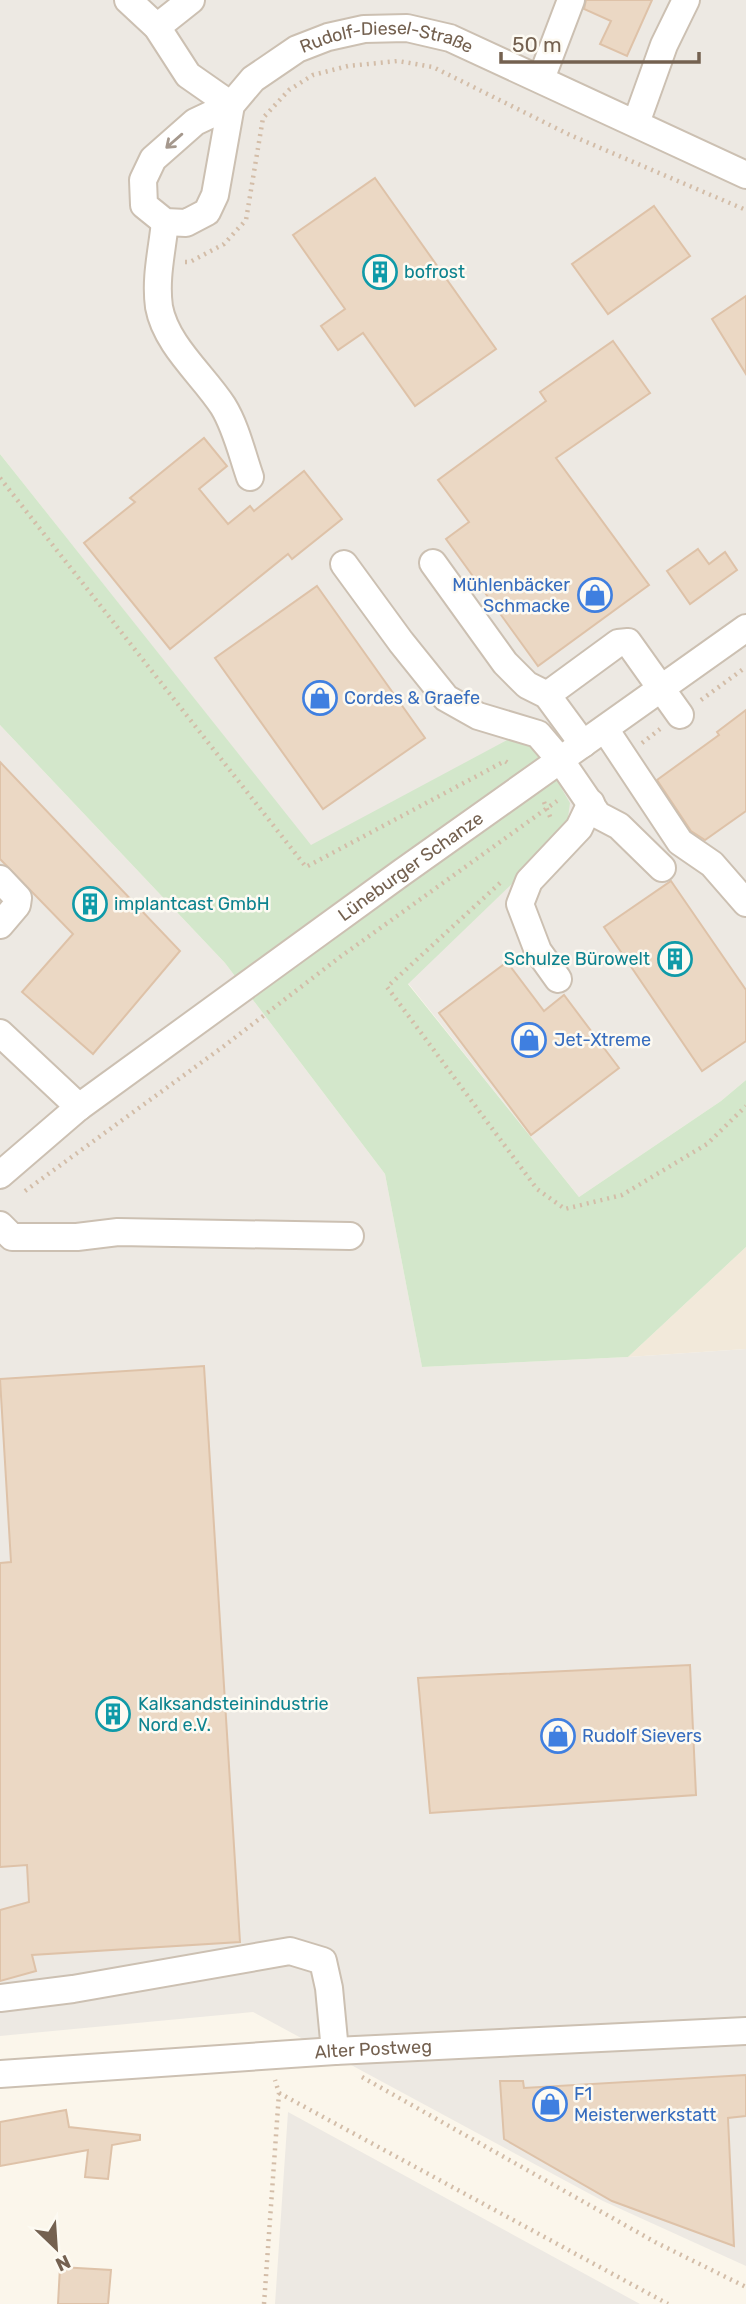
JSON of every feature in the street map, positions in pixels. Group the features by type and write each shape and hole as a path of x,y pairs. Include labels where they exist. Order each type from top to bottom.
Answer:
{"street":[{"path":"128,0 157,27 188,75 231,105 215,195 207,212 186,223 165,222 157,272 159,309 166,328 224,408 250,477"},
{"path":"157,27 191,0"},
{"path":"541,79 571,0"},
{"path":"636,122 664,44 686,0"},
{"name":"Rudolf-Diesel-Straße","path":"165,222 145,205 143,180 153,159 195,122 231,105 253,79 297,49 328,37 364,29 407,28 450,38 746,174"},
{"path":"433,563 505,663 527,685 547,695 583,744"},
{"path":"344,564 446,698 478,716 538,734 561,761 598,814 619,826 657,863 671,843 680,842"},
{"name":"Lüneburger Schanze","path":"0,1175 79,1107 401,873 746,628"},
{"path":"547,695 618,643 628,642 680,715"},
{"path":"605,729 680,842 712,864 746,903"},
{"path":"558,979 538,951 520,904 529,881 579,828 585,795"},
{"path":"0,879 18,898 17,905 0,925"},
{"path":"0,1033 79,1107"},
{"path":"0,1225 12,1237 77,1237 118,1232 350,1236"},
{"path":"0,1998 73,1989 290,1951 323,1961 329,1988 327,2052"},
{"name":"Alter Postweg","path":"0,2074 327,2052 746,2031"}],"path":[{"path":"161,256 173,262 190,262 224,244 246,220 263,118 289,90 313,75 336,69 398,61 433,67 570,135 746,210"},
{"path":"0,478 306,867 505,761"},
{"path":"623,756 746,667"},
{"path":"23,1193 547,807 585,795"},
{"path":"506,877 387,986 537,1189 565,1209 622,1195 707,1144 746,1106"},
{"path":"327,2052 655,2242 746,2287"},
{"path":"264,2304 279,2093 668,2304"}],"shaded area":[{"path":"0,0 746,0 746,1080 721,1101 579,1197 408,983 566,832 509,740 311,846 0,454"},
{"path":"0,725 225,963 385,1174 422,1367 746,1349 746,2266 603,2201 253,2012 0,2036"},
{"path":"746,1247 746,1349 628,1357"},
{"path":"288,2112 640,2304 275,2304"}],"green space":[{"path":"0,454 311,845 509,739 536,745 570,803 566,832 408,984 579,1197 721,1101 746,1080 746,1247 628,1357 422,1367 385,1174 225,963 0,725"}],"building":[{"path":"586,0 652,0 627,56 600,44 611,21 584,9"},
{"name":"bofrost","path":"375,178 496,349 415,406 363,333 338,350 321,326 345,309 293,235"},
{"path":"654,206 690,256 608,314 572,264"},
{"path":"746,296 746,374 712,319"},
{"path":"613,341 650,393 556,458 649,585 538,666 446,539 469,522 438,480 546,401 540,392"},
{"path":"204,438 227,466 199,489 228,524 250,506 254,511 304,471 342,519 292,559 288,554 170,649 84,543 135,502 130,498"},
{"path":"698,549 709,564 725,552 737,570 690,604 667,571"},
{"name":"Cordes & Graefe","path":"317,586 425,738 323,809 215,658"},
{"path":"746,710 746,811 705,840 691,831 657,780 719,735 717,732"},
{"name":"implantcast GmbH","path":"0,762 180,951 93,1054 22,992 73,934 0,859"},
{"name":"Schulze Bürowelt","path":"671,881 746,990 746,1041 702,1071 604,927"},
{"name":"Jet-Xtreme","path":"507,962 544,1011 564,995 619,1068 531,1135 439,1013"},
{"name":"Kalksandsteinindustrie Nord e.V.","path":"204,1366 240,1942 32,1955 36,1971 0,1981 0,1910 29,1902 27,1865 0,1867 0,1563 11,1562 0,1379"},
{"name":"Rudolf Sievers","path":"690,1665 696,1795 430,1813 418,1678"},
{"path":"746,2075 746,2116 728,2118 734,2246 612,2201 504,2139 500,2081 523,2081 524,2088"},
{"path":"66,2110 69,2127 140,2135 140,2140 112,2145 108,2179 85,2177 88,2150 0,2166 0,2122"},
{"path":"60,2267 111,2270 108,2304 58,2304"}],"place":[{"name":"bofrost","path":"380,272"},
{"name":"Mühlenbäcker Schmacke","path":"595,595"},
{"name":"Cordes & Graefe","path":"320,698"},
{"name":"implantcast GmbH","path":"90,904"},
{"name":"Schulze Bürowelt","path":"675,959"},
{"name":"Jet-Xtreme","path":"529,1040"},
{"name":"Kalksandsteinindustrie Nord e.V.","path":"113,1714"},
{"name":"Rudolf Sievers","path":"558,1736"},
{"name":"F1 Meisterwerkstatt","path":"550,2104"}]}
